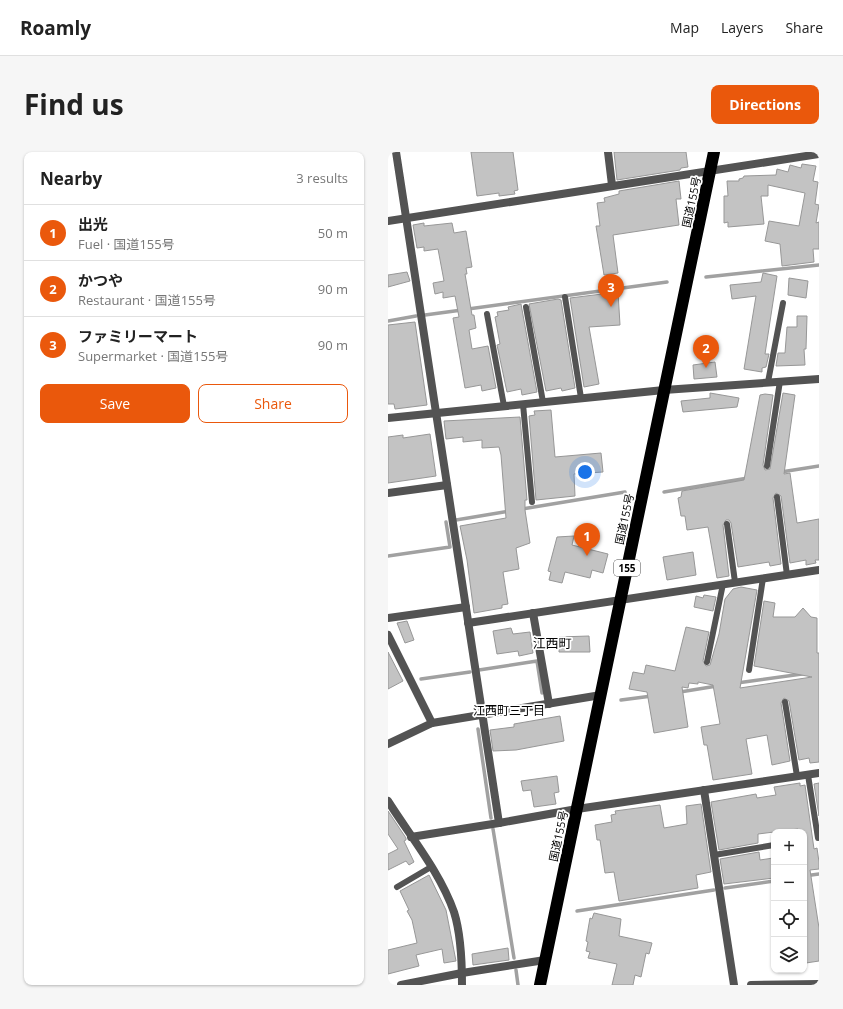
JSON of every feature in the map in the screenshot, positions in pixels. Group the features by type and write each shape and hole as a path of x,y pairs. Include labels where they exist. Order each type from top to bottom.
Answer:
{"highway":[{"name":"国道155号","path":"540,985 714,152"}],"street":[{"path":"396,152 435,413 500,823"},
{"path":"608,152 612,185"},
{"path":"388,221 819,154"},
{"path":"388,418 664,390 819,379"},
{"path":"388,493 447,485"},
{"path":"468,623 819,570"},
{"path":"388,618 466,607"},
{"path":"533,613 549,704"},
{"path":"388,635 432,723"},
{"path":"388,744 432,723 483,716 601,694"},
{"path":"411,837 577,809 819,773"},
{"path":"704,790 734,985"},
{"path":"388,801 431,867 454,912 458,933 462,985"},
{"path":"401,985 462,973 545,960"},
{"path":"751,985 819,984"}],"lane":[{"path":"565,297 581,398"},
{"path":"768,382 783,303"},
{"path":"526,307 543,402"},
{"path":"487,314 504,406"},
{"path":"767,466 780,382"},
{"path":"523,404 532,502"},
{"path":"777,497 787,575"},
{"path":"727,524 736,582"},
{"path":"749,670 763,578"},
{"path":"707,662 724,584"},
{"path":"785,702 797,776"},
{"path":"808,775 818,838"},
{"path":"714,855 771,845"},
{"path":"397,887 431,867"}],"building":[{"path":"471,152 513,152 518,190 514,191 515,194 499,196 499,193 477,196"},
{"path":"614,152 686,152 688,167 681,168 680,170 617,180"},
{"path":"802,164 816,166 813,181 818,182 815,204 819,205 816,223 819,222 819,249 813,249 814,262 782,266 780,244 765,241 769,221 799,226 805,193 768,185 768,196 761,196 764,224 728,227 728,222 724,223 724,196 728,196 727,181 739,181 739,179 743,178 744,176 776,175 777,169 788,172 790,165 801,168"},
{"path":"679,181 681,199 676,199 679,225 613,235 618,273 604,275 596,226 600,226 597,203 605,202 604,198 619,194 619,191"},
{"path":"424,223 424,226 452,223 454,233 466,231 472,267 466,268 467,274 465,274 472,315 474,315 476,328 469,330 472,349 488,346 496,388 482,391 481,385 465,388 453,318 459,317 455,296 443,298 443,292 435,294 433,283 444,281 438,249 424,251 424,247 417,248 413,225"},
{"path":"407,272 410,281 388,287 388,275"},
{"path":"763,273 777,276 765,354 769,354 766,367 762,368 762,372 744,369 756,296 732,299 730,285 761,282"},
{"path":"789,278 808,281 806,298 788,295"},
{"path":"618,292 620,325 589,327 599,384 584,387 570,298"},
{"path":"558,299 561,300 575,388 562,391 561,388 546,391 529,304"},
{"path":"521,304 537,392 522,395 521,389 507,392 497,345 500,344 495,317 498,316 497,312 509,310 508,307"},
{"path":"797,316 807,316 806,349 804,349 805,365 776,366 778,353 785,353 787,327 797,327"},
{"path":"415,322 427,405 395,409 394,404 388,404 388,325"},
{"path":"715,362 717,377 694,379 693,365"},
{"path":"710,393 739,398 737,407 683,412 681,401 710,398"},
{"path":"783,393 795,395 784,474 790,473 797,523 819,519 819,560 815,560 816,563 806,565 806,560 790,563 781,496 776,493 773,498 781,564 770,566 769,562 738,567 731,523 729,520 726,520 723,525 729,576 717,578 708,527 687,530 685,516 681,516 678,498 681,497 682,491 744,480 760,395 765,394 773,395 763,465 765,470 770,469"},
{"path":"551,410 555,457 601,453 603,472 574,474 575,496 536,500 529,416 535,415 534,411"},
{"path":"520,417 527,500 525,500 525,510 530,543 516,548 519,569 503,572 508,604 502,605 502,608 474,613 467,560 460,526 506,518 501,455 499,447 482,448 482,440 463,442 463,437 446,439 444,421"},
{"path":"430,434 436,476 388,483 388,437 403,435 403,438"},
{"path":"574,536 572,545 608,554 603,573 592,570 590,578 565,572 562,583 549,580 551,572 548,571 557,537"},
{"path":"693,552 696,575 667,580 663,557"},
{"path":"741,587 757,590 740,688 812,677 754,666 764,601 775,603 773,617 795,617 803,608 811,617 817,618 817,653 819,653 819,762 810,763 809,758 799,760 789,701 784,698 781,703 790,761 772,765 767,735 746,739 752,774 713,780 707,745 704,745 701,727 720,724 713,685 698,682 698,684 689,683 688,688 682,687 688,727 654,733 647,692 629,689 633,672 644,674 646,665 675,671 686,627 709,632 703,661 706,666 710,665 719,634 725,599 733,589"},
{"path":"704,595 716,597 713,611 694,607 696,596 703,598"},
{"path":"407,621 414,640 405,643 397,623"},
{"path":"511,628 513,634 530,632 533,653 519,656 518,651 497,654 493,631"},
{"path":"589,636 590,652 559,652 559,637"},
{"path":"388,652 403,681 388,689"},
{"path":"560,716 564,741 516,750 493,751 490,730 514,727 514,724"},
{"path":"557,776 559,792 554,793 556,804 534,807 531,790 523,791 521,781"},
{"path":"800,783 800,786 805,785 814,849 817,848 819,862 819,869 810,870 819,928 819,961 807,963 807,829 771,829 771,832 758,834 758,843 719,850 711,802 756,794 757,798 776,795 774,787"},
{"path":"819,783 819,816 814,784"},
{"path":"701,804 711,872 696,875 698,888 619,901 614,872 605,873 600,840 597,840 595,825 612,822 611,815 616,814 615,811 660,805 664,828 687,824 686,806"},
{"path":"388,811 406,838 404,841 414,862 409,865 406,861 388,870 388,854 398,849 388,834"},
{"path":"759,852 760,860 771,858 771,878 724,884 720,859"},
{"path":"429,875 446,910 456,961 444,963 442,949 416,955 419,966 388,974 388,950 417,943 412,920 407,911 409,910 400,891"},
{"path":"594,913 621,919 619,936 652,943 649,954 646,953 641,977 635,975 633,985 612,985 617,964 588,958 590,952 586,951 588,942 586,941 590,918 592,919"},
{"path":"508,948 509,960 473,965 472,954"}],"waterway":[{"path":"706,277 819,265"},
{"path":"468,309 667,282"},
{"path":"425,315 462,310"},
{"path":"388,321 416,316"},
{"path":"781,472 819,466"},
{"path":"664,492 748,478"},
{"path":"522,509 625,492"},
{"path":"456,520 510,511"},
{"path":"388,556 450,547 446,522"},
{"path":"479,670 537,661 542,693"},
{"path":"421,679 470,672"},
{"path":"737,683 802,674"},
{"path":"680,692 717,686"},
{"path":"621,700 652,696"},
{"path":"478,729 491,818"},
{"path":"493,829 514,958"},
{"path":"807,876 819,874"},
{"path":"725,888 771,881"},
{"path":"577,911 714,890"},
{"path":"516,970 518,985"}],"place":[{"name":"ファミリーマート","path":"611,307"},
{"name":"かつや","path":"706,368"},
{"name":"出光","path":"587,556"}],"district":[{"name":"江西町","path":"552,643"},
{"name":"江西町三丁目","path":"509,710"}]}
